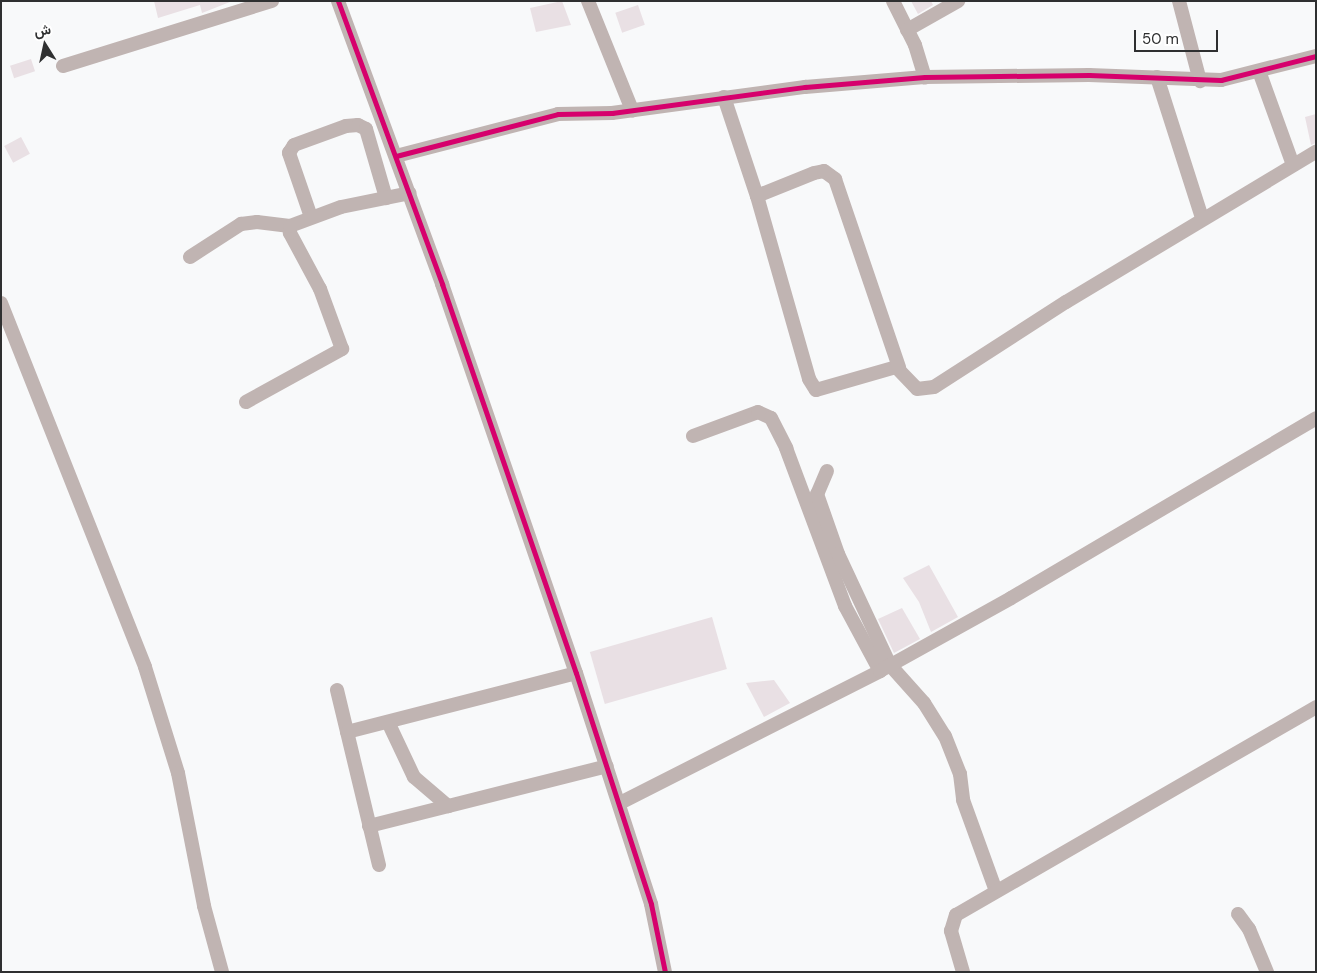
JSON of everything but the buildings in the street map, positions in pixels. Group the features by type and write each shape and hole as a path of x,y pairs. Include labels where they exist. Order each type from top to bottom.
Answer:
{"street":[{"path":"63,66 272,1"},
{"path":"338,1 410,193 620,803 651,904 665,972"},
{"path":"588,1 632,110"},
{"path":"893,1 907,30 925,77"},
{"path":"907,30 958,1"},
{"path":"1179,1 1200,81"},
{"path":"396,156 535,118 632,110 724,97 925,77 1157,77 1200,81 1259,71 1316,56"},
{"path":"1259,71 1293,165"},
{"path":"1157,77 1202,218"},
{"path":"724,97 757,196 812,387 823,389 899,367"},
{"path":"310,217 289,153 294,145 346,126 358,125 366,130 386,198"},
{"path":"757,196 824,171 835,179 899,367 917,389 934,388 1202,218 1316,152"},
{"path":"190,257 241,224 257,222 290,226 310,217 410,193"},
{"path":"246,402 342,349 320,289 290,233 290,226"},
{"path":"1,303 145,667 178,773 202,897 222,972"},
{"path":"692,436 758,412 771,418 786,448 844,606 885,668 915,692 946,736 960,774 963,800 996,891"},
{"path":"620,803 885,668 1011,598 1316,418"},
{"path":"828,471 818,487 819,501 885,668"},
{"path":"347,732 576,673"},
{"path":"337,690 379,865"},
{"path":"963,972 953,946 952,922 956,915 1316,707"},
{"path":"388,722 414,778 448,806"},
{"path":"370,826 607,766"},
{"path":"1238,914 1249,930 1267,972"}],"cycle path":[{"path":"338,1 442,284 576,673 651,904 665,972"},
{"path":"396,156 558,114 612,113 805,87 925,77 1089,75 1221,80 1316,56"}]}
